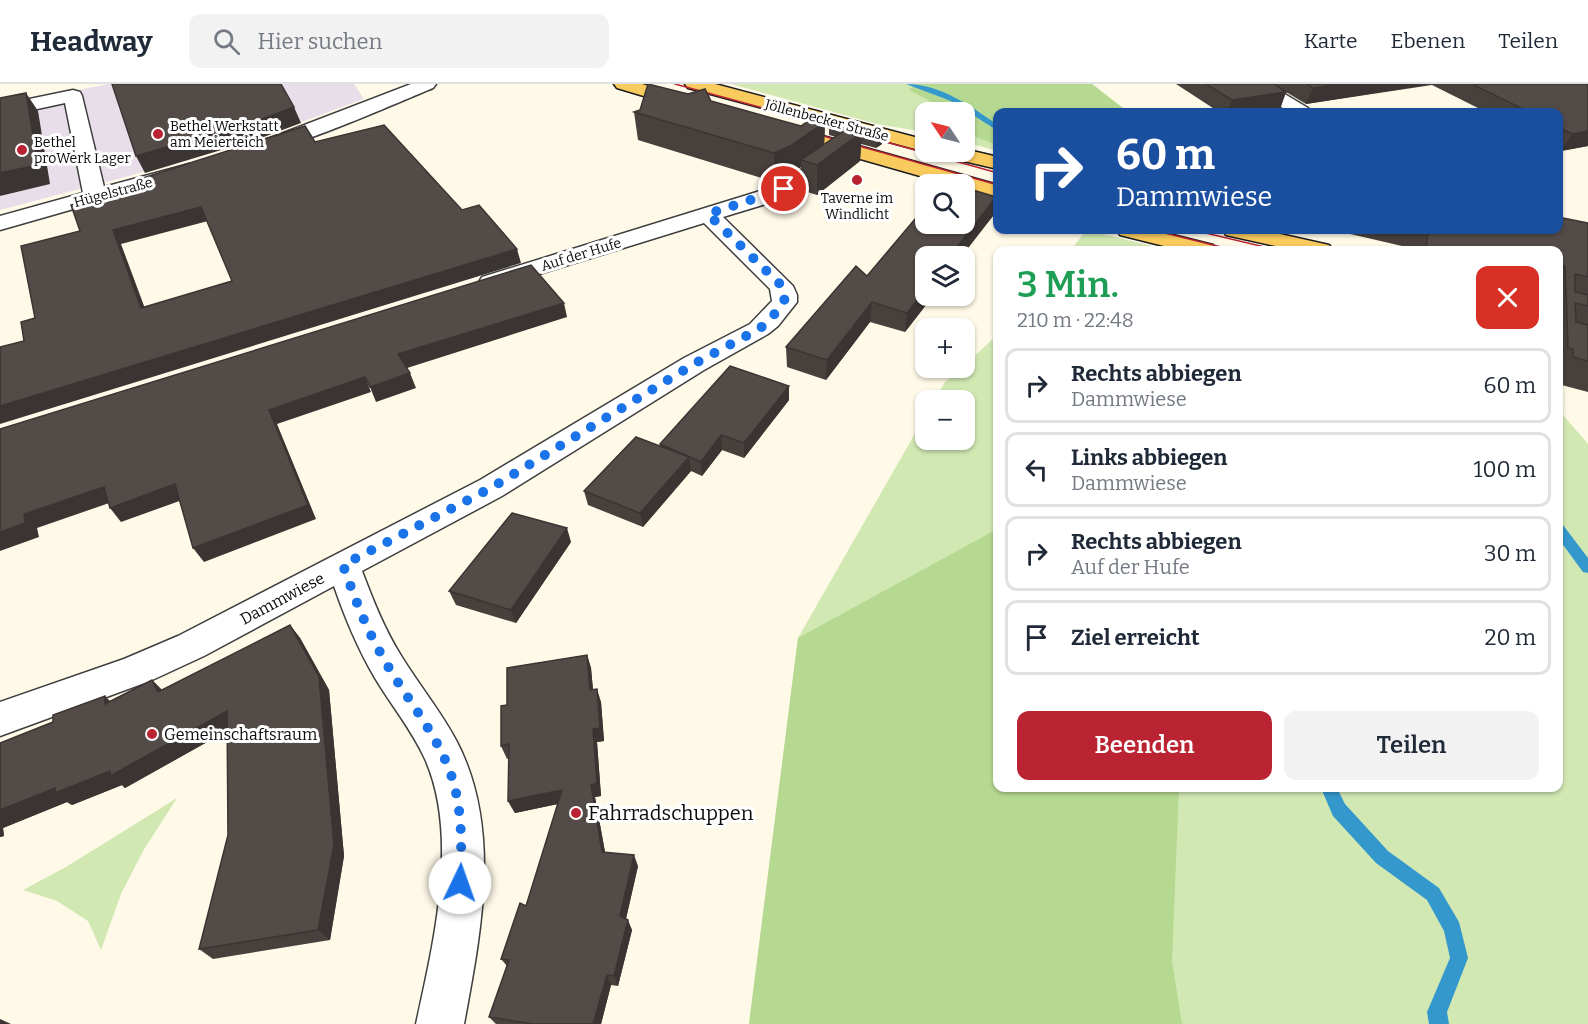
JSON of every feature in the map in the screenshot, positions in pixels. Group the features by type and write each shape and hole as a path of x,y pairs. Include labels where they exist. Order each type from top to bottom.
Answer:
{"main road":[{"path":"623,84 704,108"},
{"name":"Jöllenbecker Straße","path":"694,84 915,143"},
{"name":"Jöllenbecker Straße","path":"757,123 993,191"},
{"path":"975,158 993,162"},
{"path":"1143,234 1190,246"},
{"path":"1251,234 1304,246"}],"street":[{"path":"244,153 343,118 427,84"},
{"path":"1255,84 1294,108"},
{"path":"0,111 73,96 96,197"},
{"name":"Auf der Hufe","path":"468,289 784,189 843,148"},
{"name":"Hügelstraße","path":"0,223 212,163"},
{"name":"Dammwiese","path":"0,719 137,670 191,646 491,488 769,321 784,302 785,295 781,285 708,214"},
{"path":"343,565 362,615 381,654 446,762 458,799 462,838 457,938 440,1024"}],"shaded area":[{"path":"109,84 354,84 364,99 255,139 129,176 0,210 0,105"}],"green space":[{"path":"731,84 1092,84 1123,108 993,108 993,150 975,145 975,102 915,102 915,130 877,124"},
{"path":"915,84 1092,84 1123,108 993,108 993,144 975,137 975,102 930,101 909,90"},
{"path":"1083,234 1103,234 1152,246 1074,246"},
{"path":"993,339 993,792 1563,792 1563,415 1588,444 1588,1024 749,1024 798,638 915,433 915,450 975,450 975,390 940,390 950,378 975,378 975,356"},
{"path":"993,531 993,792 1179,792 1172,961 1182,1024 749,1024 798,638"},
{"path":"177,798 143,851 121,894 101,950 88,921 57,901 23,890 66,867"}],"building":[{"path":"112,84 281,84 294,107 254,122 136,156"},
{"path":"648,84 688,94 705,89 711,101 801,126 812,118 825,122 790,146 774,153 634,112 640,110"},
{"path":"1206,84 1274,84 1286,92 1232,100"},
{"path":"1307,84 1338,84 1313,88"},
{"path":"1472,84 1588,84 1588,131 1572,134 1563,130 1563,108 1521,108"},
{"path":"26,93 38,165 0,173 0,98"},
{"path":"835,123 883,137 877,141 862,137 862,132 848,128 843,132 829,128"},
{"path":"384,125 462,210 479,205 517,249 0,406 0,347 24,341 21,322 35,318 21,246 80,231 71,205 146,186 143,178 305,126 315,142","holes":["201,207 232,281 141,308 113,230"]},
{"path":"848,128 862,132 817,165 801,160"},
{"path":"975,191 993,196 993,201 975,224"},
{"path":"1563,218 1588,223 1588,277 1575,274 1575,292 1588,295 1588,306 1575,303 1576,322 1588,325 1588,361 1573,357 1573,349 1568,348 1563,246 1426,246 1428,234 1563,234"},
{"path":"915,219 915,234 967,234 958,246 915,246 915,303 907,313 872,302 827,360 786,347 856,266 867,276"},
{"path":"531,265 564,303 398,354 410,373 370,387 365,377 269,410 308,505 193,548 175,484 110,508 104,487 24,514 25,523 0,532 0,429"},
{"path":"730,366 789,386 744,443 721,435 701,462 660,444"},
{"path":"636,437 689,457 640,513 584,491"},
{"path":"512,513 567,528 511,610 449,591"},
{"path":"290,625 319,677 334,845 318,930 199,949 228,835 227,711 110,776 110,771 55,793 55,788 0,810 0,743 53,722 53,715 105,696 105,704 152,680 158,692"},
{"path":"587,655 590,690 597,689 600,728 593,729 597,783 591,785 602,852 634,855 620,916 628,920 614,976 607,975 593,1024 533,1024 489,1017 509,960 501,959 520,903 526,906 562,790 508,801 509,744 501,746 501,706 507,705 507,668"}],"waterway":[{"path":"910,84 954,99 993,126"},
{"path":"1563,535 1588,568"},
{"path":"1331,792 1339,810 1382,857 1433,894 1453,928 1459,958 1437,1012 1439,1024"}],"tram line":[{"path":"675,84 847,131"},
{"path":"809,132 993,184"},
{"path":"868,137 993,172"},
{"path":"1169,234 1217,246"},
{"path":"1210,234 1260,246"}],"place":[{"name":"Bethel Werkstatt am Meierteich","path":"158,134"},
{"name":"Bethel proWerk Lager","path":"22,150"},
{"name":"Taverne im Windlicht","path":"857,180"},
{"name":"Gemeinschaftsraum","path":"152,734"},
{"name":"Fahrradschuppen","path":"576,813"}],"route":[{"path":"460,883 462,838 458,799 449,769 381,654 362,615 343,565 491,488 769,321 784,302 785,295 781,285 708,214 784,189"}]}
